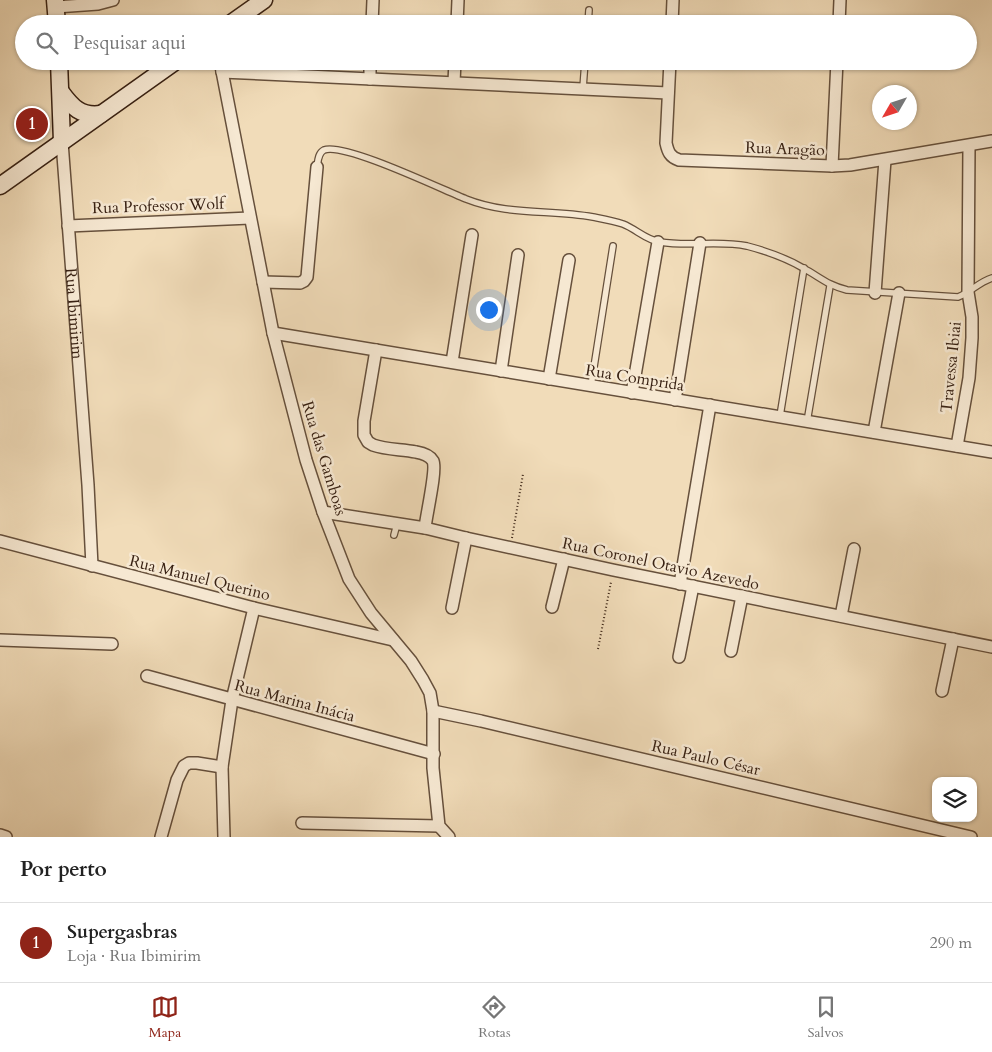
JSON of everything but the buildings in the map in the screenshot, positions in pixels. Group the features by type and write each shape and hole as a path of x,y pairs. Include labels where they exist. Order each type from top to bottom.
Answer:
{"street":[{"path":"55,4 98,4 113,0"},
{"path":"243,15 264,0"},
{"path":"372,15 373,0"},
{"path":"457,15 458,0"},
{"path":"672,15 673,0"},
{"path":"839,15 840,0"},
{"name":"Rua Ibimirim","path":"60,70 62,142 88,485 92,566"},
{"path":"0,186 163,70"},
{"name":"Rua das Gamboas","path":"222,70 273,333 304,452 323,512 349,579 371,613 423,680 430,693 433,712 433,768 438,826"},
{"path":"267,70 370,79 668,93"},
{"path":"370,70 370,79"},
{"path":"454,82 455,70"},
{"name":"Rua Aragão","path":"669,70 666,143 668,152 673,158 691,162 832,166 885,160 992,142"},
{"path":"832,166 837,70"},
{"path":"61,92 79,112 90,115 101,114"},
{"name":"Travessa Ibiai","path":"957,446 971,355 972,317 968,292 969,146"},
{"path":"875,293 885,160"},
{"path":"263,282 300,283 307,277 317,167"},
{"name":"Rua Professor Wolf","path":"68,226 250,218"},
{"path":"452,362 472,236"},
{"path":"632,393 658,242"},
{"path":"674,400 700,243"},
{"path":"501,371 518,255"},
{"path":"549,379 569,260"},
{"path":"874,432 899,293"},
{"name":"Rua Comprida","path":"273,333 992,452"},
{"path":"376,350 364,421 364,435 368,442 373,445 418,452 432,459 434,465 433,475 424,528"},
{"path":"680,584 710,405"},
{"name":"Rua Coronel Otavio Azevedo","path":"323,512 424,528 613,570 992,647"},
{"path":"452,608 466,538"},
{"name":"Rua Manuel Querino","path":"0,541 254,608 393,640"},
{"path":"841,616 854,549"},
{"path":"552,607 564,559"},
{"path":"679,657 693,586"},
{"path":"731,651 742,596"},
{"path":"224,837 222,767 232,700 254,608"},
{"path":"942,690 953,639"},
{"path":"0,640 112,644"},
{"name":"Rua Marina Inácia","path":"147,676 434,754"},
{"name":"Rua Paulo César","path":"433,712 481,721 971,837"},
{"path":"161,837 177,780 184,766 189,763 197,763 222,767"},
{"path":"302,823 438,826 449,837"},
{"path":"0,835 6,837"}],"lane":[{"path":"589,15 590,10"},
{"path":"583,88 584,70"},
{"path":"317,167 319,157 324,150 343,151 386,165 484,205 528,212 598,218 623,224 648,239 658,242 720,242 763,251 804,268 830,286 847,290 958,297 984,280 992,278"},
{"path":"591,386 613,246"},
{"path":"780,416 804,268"},
{"path":"808,422 830,286"},
{"path":"394,535 397,524"}],"path":[{"path":"511,548 523,474"},
{"path":"598,649 613,570"}],"place":[{"name":"Supergasbras","path":"32,124"}]}
